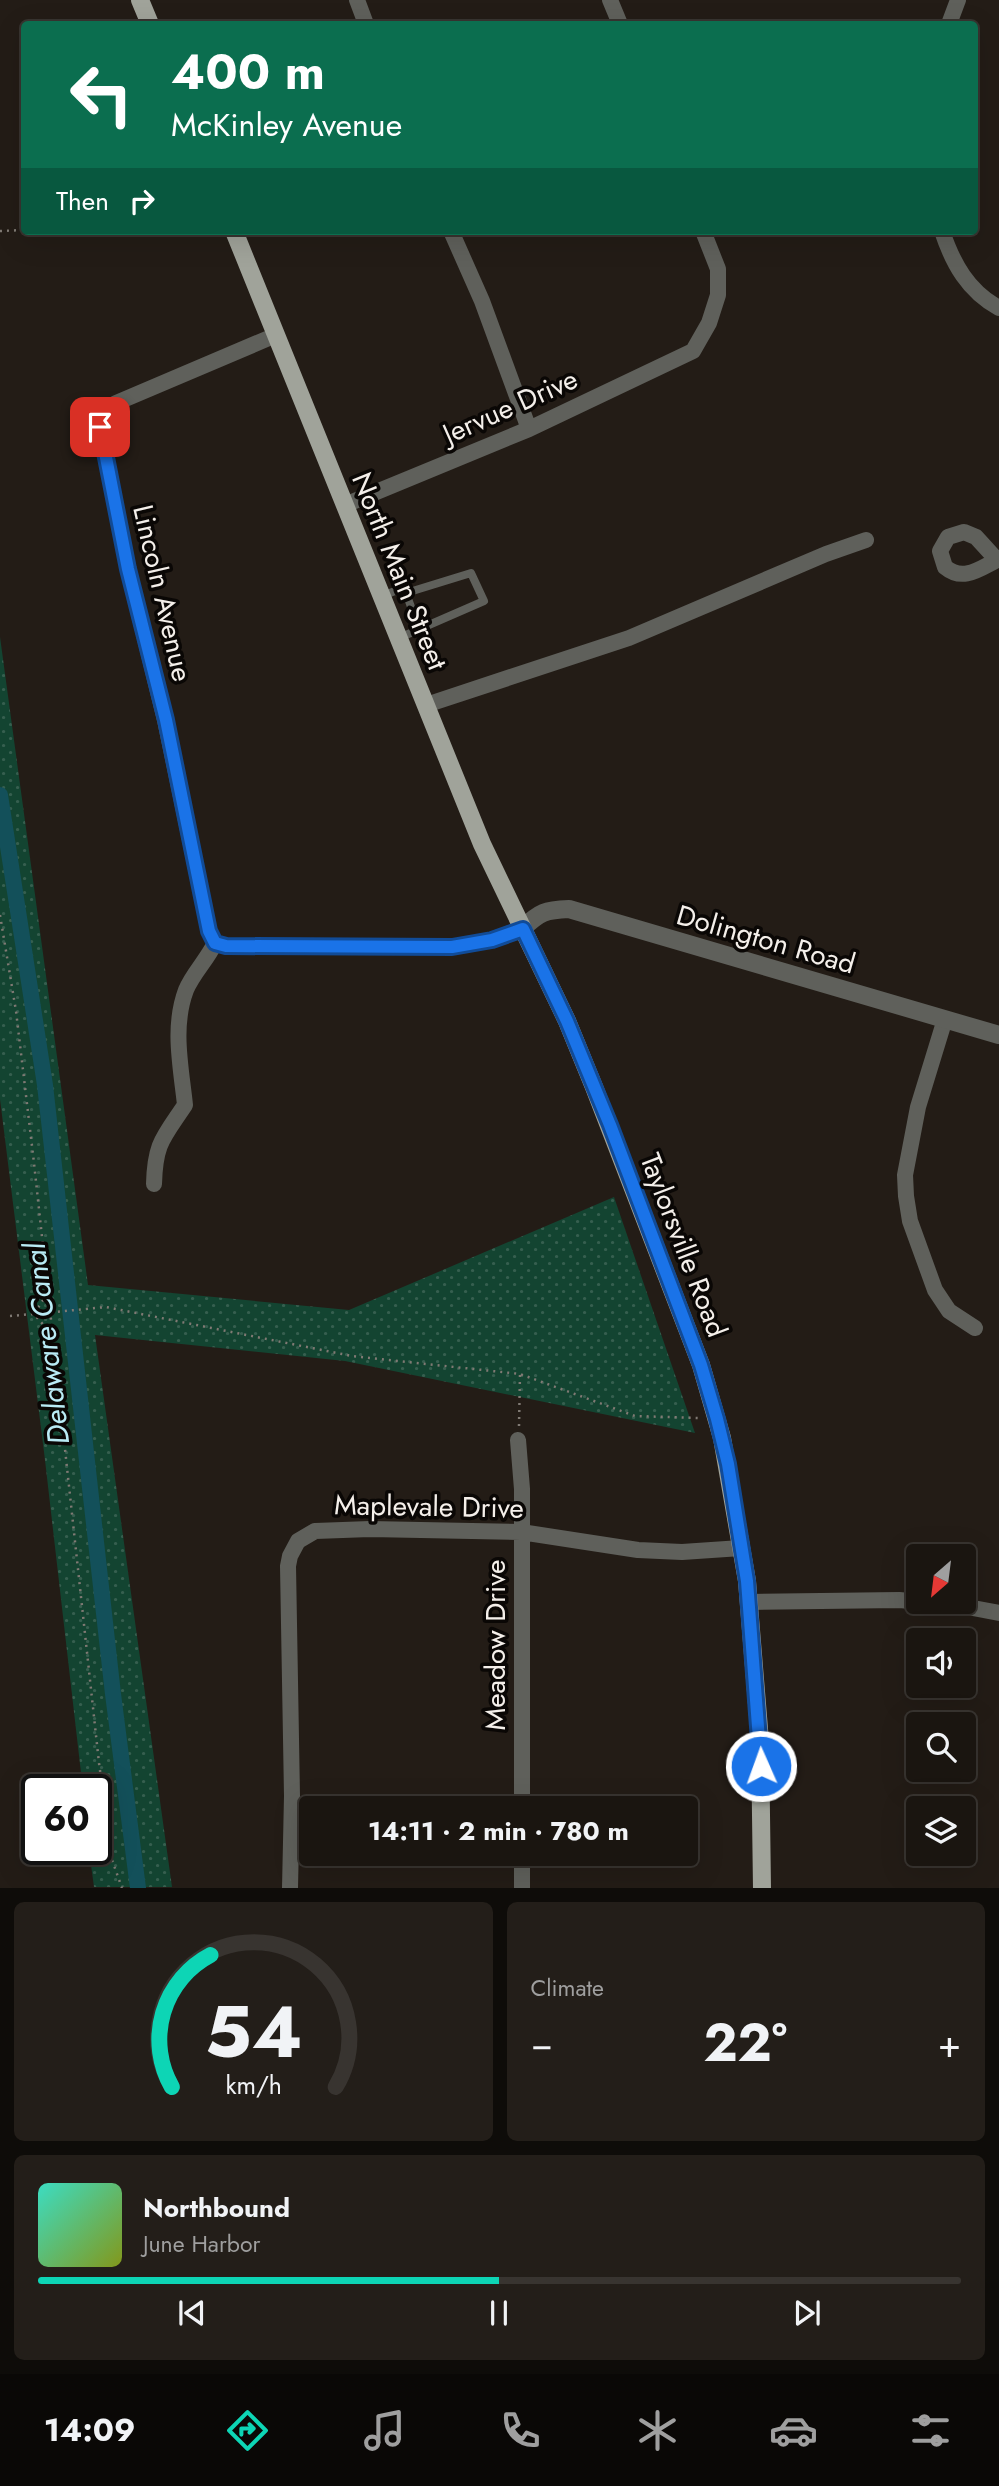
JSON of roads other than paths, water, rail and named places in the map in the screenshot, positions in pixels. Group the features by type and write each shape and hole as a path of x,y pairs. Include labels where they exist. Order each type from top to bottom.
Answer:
{"main road":[{"path":"140,0 149,21"},
{"name":"North Main Street","path":"236,235 482,844 523,929"},
{"name":"Taylorsville Road","path":"523,929 567,1021 599,1098 701,1365 717,1419 728,1464 749,1602 760,1741 762,1888"}],"street":[{"path":"357,0 365,21"},
{"path":"610,0 620,21"},
{"path":"950,21 958,0"},
{"path":"453,235 482,301 529,429"},
{"name":"Jervue Drive","path":"345,505 529,429 693,351 709,323 718,295 718,269 705,235"},
{"path":"943,235 967,283 999,308"},
{"name":"Lincoln Avenue","path":"214,947 166,720 128,569 101,440 102,417 116,403 276,335"},
{"path":"426,705 629,638 826,554 866,540"},
{"name":"Dolington Road","path":"523,929 538,914 569,909 999,1035"},
{"path":"154,1184 155,1159 159,1144 185,1105 178,1040 185,993 193,976 214,947 452,947 492,940 523,929"},
{"path":"945,1019 918,1107 905,1175 906,1196 910,1221 935,1290 949,1311 975,1328"},
{"name":"Meadow Drive","path":"518,1440 522,1489 522,1796"},
{"name":"Maplevale Drive","path":"289,1888 292,1782 288,1566 290,1556 299,1541 315,1531 370,1529 521,1532 638,1550 682,1552 741,1548"},
{"path":"749,1602 899,1600 957,1605 997,1613"},
{"path":"522,1866 522,1888"}],"lane":[{"path":"382,596 395,591 406,593 471,573 484,601 399,638"},
{"path":"406,593 419,629"}],"waterway":[{"name":"Delaware Canal","path":"0,795 45,1085 113,1694 138,1888"}]}
